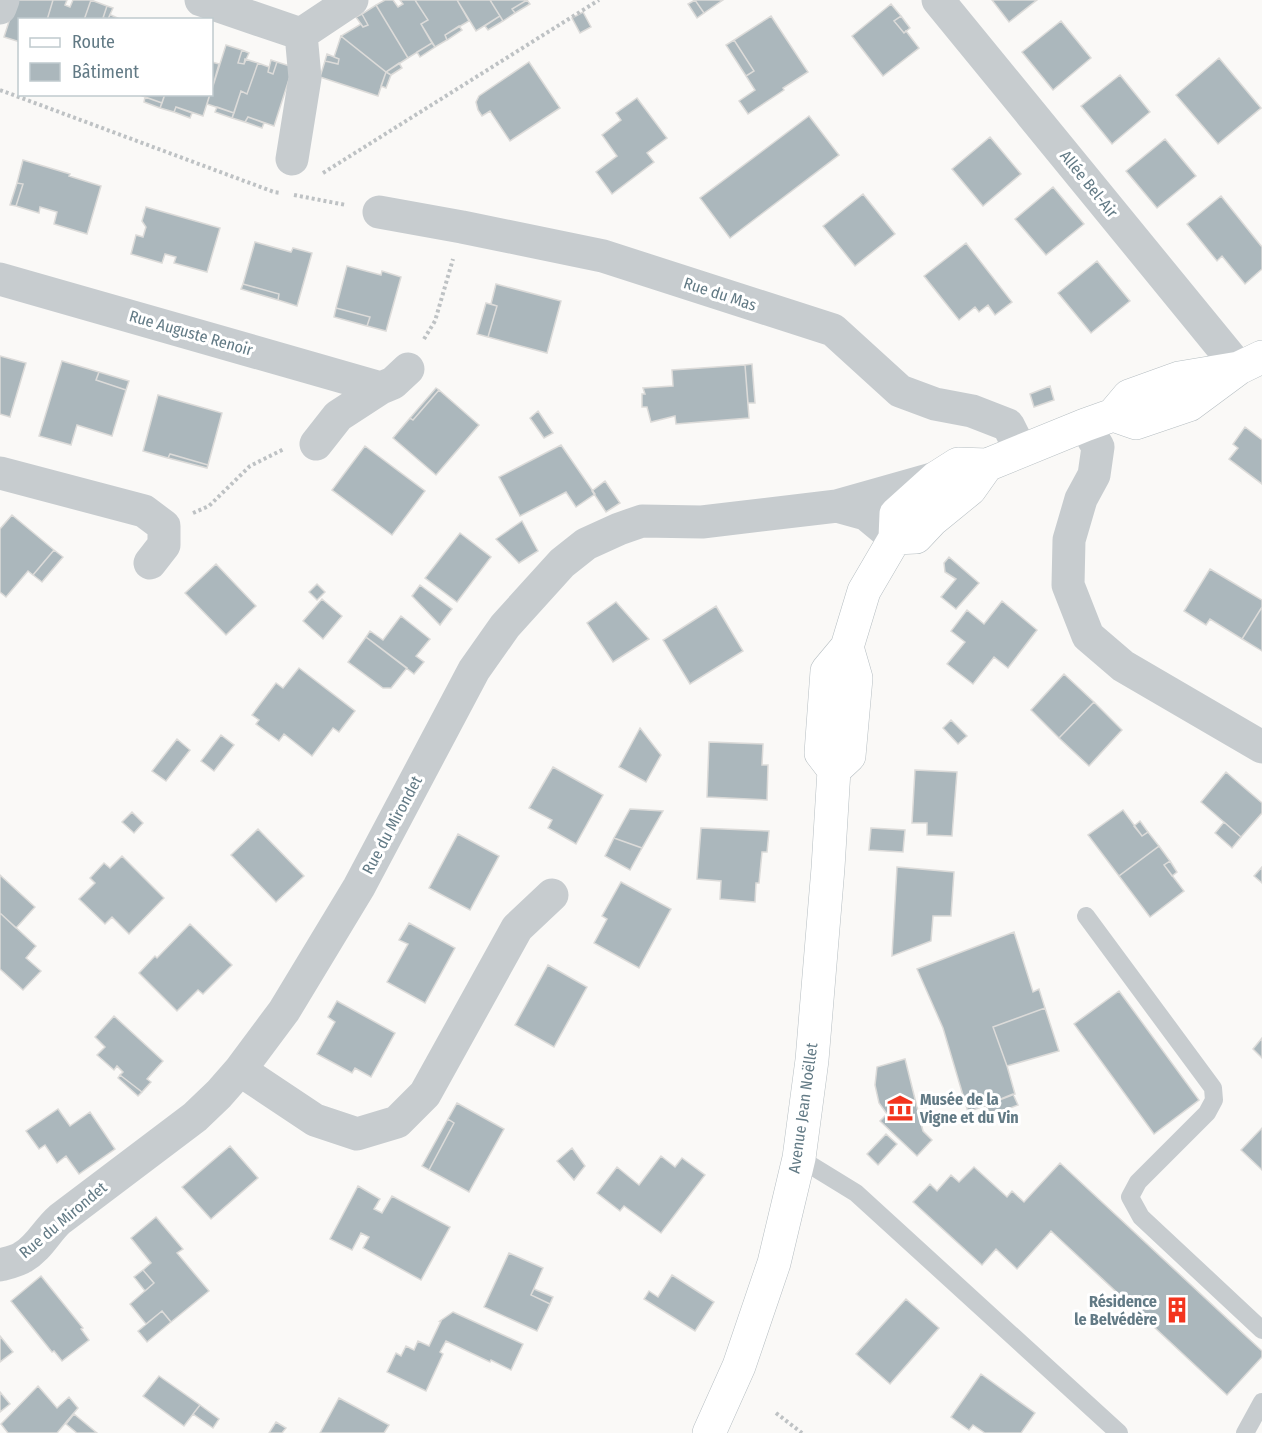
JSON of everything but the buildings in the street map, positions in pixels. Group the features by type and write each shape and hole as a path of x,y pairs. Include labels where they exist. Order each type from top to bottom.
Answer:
{"main road":[{"name":"Avenue Jean Noëllet","path":"708,1433 739,1366 774,1263 799,1158 812,1060 834,770 849,756 856,678 848,646 864,591 895,538 896,514 936,478 958,464 987,465 1099,420 1129,396 1179,378 1250,362"},
{"path":"895,538 916,537 932,520 970,489 987,465"}],"street":[{"path":"0,8 3,0"},
{"path":"201,0 301,34"},
{"path":"301,34 352,0"},
{"name":"Allée Bel-Air","path":"938,0 1250,362"},
{"path":"301,34 305,78 303,174"},
{"name":"Rue du Mas","path":"379,212 603,256 833,330 900,391 935,404 972,411 1008,425 1021,451"},
{"name":"Rue Auguste Renoir","path":"0,279 381,388"},
{"path":"300,447 339,416 381,388 393,383 408,369"},
{"path":"1099,420 1094,475 1081,499 1069,540 1068,585 1088,636 1122,666 1262,747"},
{"path":"0,473 144,511 164,526 164,545 150,563"},
{"name":"Rue du Mirondet","path":"0,1265 23,1258 36,1247 60,1218 195,1117 240,1070 284,1011 359,887 474,670 505,626 562,563 586,544 642,521 702,522 837,506 936,478"},
{"name":"Rue du Mirondet","path":"837,506 866,514 895,538"},
{"path":"240,1070 315,1120 357,1134 398,1122 425,1094 517,928 552,895"}],"lane":[{"path":"1086,916 1213,1088 1214,1100 1207,1113 1138,1182 1130,1197 1141,1217 1262,1330"},
{"path":"799,1158 856,1193 1119,1433"},
{"path":"1245,1433 1262,1402"}],"path":[{"path":"289,194 303,174 599,0"},
{"path":"0,90 274,192 379,212"},
{"path":"408,369 435,321 462,227"},
{"path":"164,526 208,506 250,466 300,447"},
{"path":"776,1413 802,1433"}],"place":[{"name":"Musée de la Vigne et du Vin","path":"900,1108"},
{"name":"Résidence le Belvédère","path":"1177,1310"}]}
